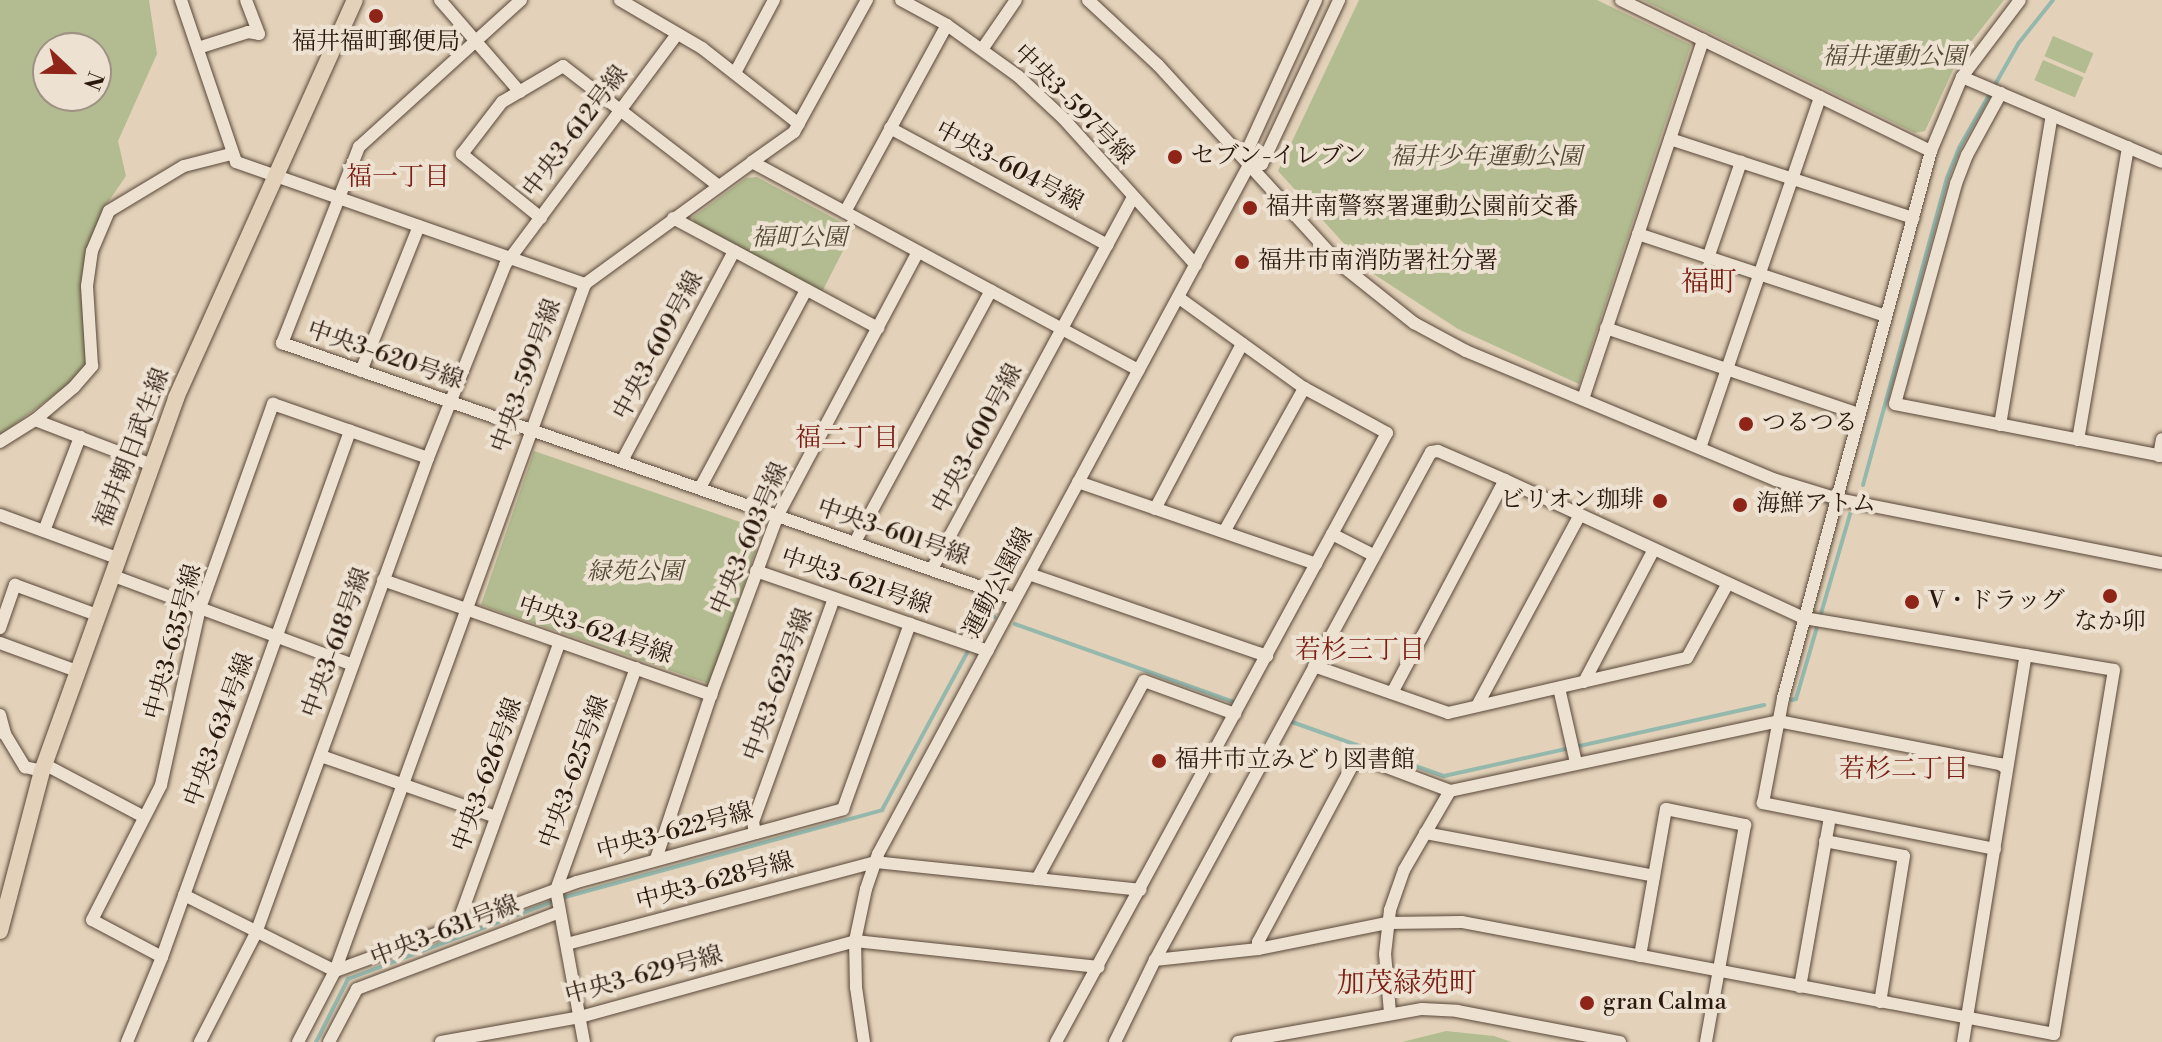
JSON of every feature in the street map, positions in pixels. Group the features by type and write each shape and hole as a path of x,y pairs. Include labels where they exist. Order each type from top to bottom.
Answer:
{"main road":[{"name":"福井朝日武生線","path":"0,931 43,767 176,398 355,0"}],"street":[{"path":"181,0 236,162 585,284"},
{"path":"198,48 248,32 259,34 246,0"},
{"path":"440,0 520,92"},
{"path":"340,199 359,147 521,0"},
{"path":"620,0 735,73 799,124 867,0"},
{"path":"735,73 774,0"},
{"name":"中央3-597号線","path":"901,0 983,48 1063,118 1196,265"},
{"path":"983,48 1016,0"},
{"path":"1088,0 1158,65 1340,264 1414,323 1466,351 1776,480 1838,499 2162,563"},
{"path":"1250,163 1247,151 1316,0"},
{"path":"1250,163 1262,164 1339,0"},
{"path":"1621,0 1931,151"},
{"path":"1995,849 1763,803 1778,721 1808,619 1859,414 1931,151 1962,77 2020,0"},
{"path":"845,212 947,25"},
{"name":"中央3-612号線","path":"511,257 677,34"},
{"path":"1583,399 1703,40"},
{"path":"541,218 462,154 502,102 563,66 719,186"},
{"path":"1962,77 2162,162"},
{"path":"2000,93 1967,155 1956,184 1895,404 2161,456 2162,439"},
{"path":"1700,448 1820,97"},
{"path":"2000,425 2052,115"},
{"name":"中央3-599号線","path":"298,1042 335,971 585,284 794,132 799,124"},
{"name":"中央3-604号線","path":"890,128 1107,245"},
{"path":"1670,139 1913,218"},
{"path":"2078,440 2128,147"},
{"path":"0,455 3,441 35,420 74,387 92,366 87,286 92,251 109,211 184,166 204,158 231,154"},
{"path":"752,162 1139,370"},
{"path":"1708,258 1741,162"},
{"name":"運動公園線","path":"864,1042 856,987 855,941 875,862 1250,163"},
{"name":"中央3-600号線","path":"932,569 1133,197"},
{"name":"中央3-620号線","path":"340,199 282,343 530,429"},
{"path":"673,218 878,328"},
{"path":"361,371 419,226"},
{"path":"1638,234 1886,316"},
{"name":"中央3-609号線","path":"622,461 734,251"},
{"name":"中央3-603号線","path":"656,859 711,695 778,515 918,252"},
{"name":"中央3-618号線","path":"200,1042 256,933 428,458 511,257"},
{"path":"700,488 806,290"},
{"path":"855,542 991,290"},
{"path":"1056,1042 1387,433 1304,388 1178,297"},
{"path":"1606,328 1859,414"},
{"path":"1155,509 1242,344"},
{"path":"1224,532 1304,388"},
{"name":"中央3-635号線","path":"162,957 92,920 161,785 200,608 273,404 428,458"},
{"path":"35,420 152,465"},
{"name":"中央3-601号線","path":"530,429 1015,599"},
{"name":"中央3-634号線","path":"127,1042 162,957 350,431"},
{"path":"44,531 80,437"},
{"path":"1115,1042 1155,960 1431,452 1438,451 1505,480 1808,619 2114,670 2054,1034 1967,1020 1462,922 1387,923 1258,949 1155,960"},
{"path":"1392,693 1505,480"},
{"path":"1078,482 1316,564"},
{"path":"0,515 117,558"},
{"path":"1477,706 1580,515"},
{"path":"1332,534 1373,555"},
{"path":"1584,682 1654,549"},
{"name":"中央3-621号線","path":"756,571 988,651"},
{"path":"1029,574 1267,656"},
{"path":"111,575 353,665"},
{"name":"中央3-624号線","path":"383,580 711,695"},
{"path":"1314,666 1448,713 1687,658 1728,583"},
{"path":"0,628 15,585 97,615"},
{"name":"中央3-623号線","path":"755,833 753,822 834,598"},
{"name":"中央3-622号線","path":"335,971 463,924 558,901 656,859 843,809 910,624"},
{"name":"中央3-626号線","path":"463,924 462,912 560,642"},
{"path":"0,643 77,671"},
{"path":"1963,1042 2026,655"},
{"name":"中央3-625号線","path":"558,901 636,668"},
{"path":"1037,879 1144,681 1235,714"},
{"path":"1559,688 1573,753"},
{"path":"0,715 3,733 25,767 43,767 144,817"},
{"path":"1258,949 1258,942 1353,764 1368,760 1450,791 1573,753 1778,721 2000,764 2006,768"},
{"path":"321,756 496,817"},
{"path":"1390,1013 1385,954 1387,923 1395,892 1450,791"},
{"path":"1640,956 1666,809 1745,825 1706,1042"},
{"path":"1800,987 1830,817"},
{"path":"1425,833 1654,876"},
{"path":"1825,841 1904,856 1880,1002"},
{"path":"875,862 1141,890"},
{"name":"中央3-628号線","path":"567,944 875,862"},
{"path":"184,895 335,971"},
{"path":"558,901 584,1042"},
{"name":"中央3-631号線","path":"329,1042 357,989 558,901"},
{"path":"855,941 1099,967"},
{"name":"中央3-629号線","path":"441,1042 580,1017 855,941"},
{"path":"1238,1042 1422,1009 1457,1011 1553,1036 1620,1042"}],"green space":[{"path":"0,0 149,0 157,54 118,141 126,176 102,211 87,252 81,286 86,363 73,381 0,435"},
{"name":"福井少年運動公園","path":"1359,0 1597,0 1691,45 1579,384 1458,329 1369,271 1278,171"},
{"name":"福井運動公園","path":"1643,0 2004,0 1959,57 1925,131 1915,133"},
{"path":"2053,36 2094,53 2085,73 2044,56"},
{"path":"2043,60 2084,77 2075,97 2034,80"},
{"name":"福町公園","path":"757,177 854,229 822,292 694,223 693,217 746,178"},
{"name":"緑苑公園","path":"534,451 763,530 710,684 481,605"},
{"path":"1446,1031 1494,1036 1512,1042 1402,1042"}],"waterway":[{"path":"1863,485 1947,178 1959,148 2018,44 2053,0"},
{"path":"1792,700 1796,699 1850,514"},
{"path":"974,640 987,614 994,617"},
{"path":"1015,624 1234,702"},
{"path":"316,1042 348,979 565,897 882,810 968,651"},
{"path":"1292,722 1444,776 1764,705"}],"place":[{"name":"福井福町郵便局","path":"376,16"},
{"name":"セブン-イレブン","path":"1175,157"},
{"name":"福井南警察署運動公園前交番","path":"1250,208"},
{"name":"福井市南消防署社分署","path":"1242,262"},
{"name":"つるつる","path":"1746,424"},
{"name":"ビリオン珈琲","path":"1660,501"},
{"name":"海鮮アトム","path":"1740,505"},
{"name":"なか卯","path":"2110,596"},
{"name":"V・ドラッグ","path":"1912,602"},
{"name":"福井市立みどり図書館","path":"1159,761"},
{"name":"gran Calma","path":"1587,1003"}],"district":[{"name":"福一丁目","path":"398,178"},
{"name":"福町","path":"1709,283"},
{"name":"福二丁目","path":"847,439"},
{"name":"若杉三丁目","path":"1360,651"},
{"name":"若杉二丁目","path":"1904,770"},
{"name":"加茂緑苑町","path":"1407,984"}]}
